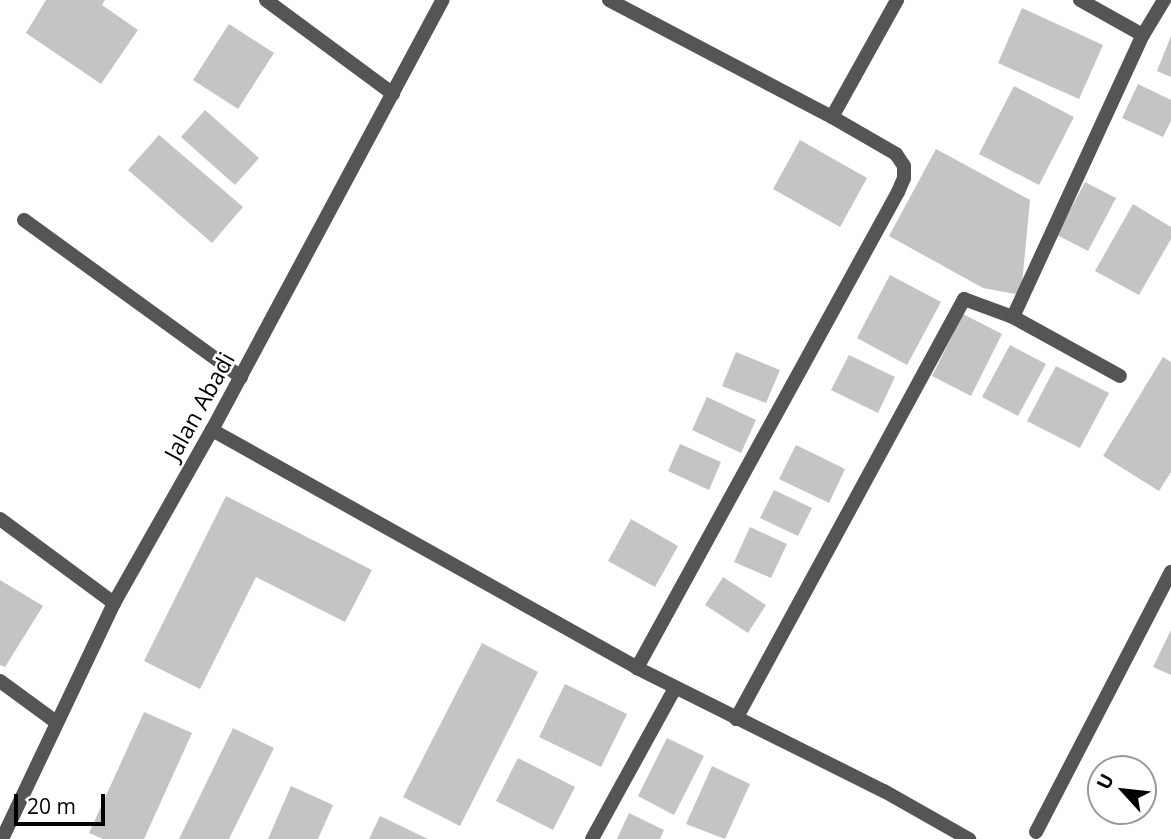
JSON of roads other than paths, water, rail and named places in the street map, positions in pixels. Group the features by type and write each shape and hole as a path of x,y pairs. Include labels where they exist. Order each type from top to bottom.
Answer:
{"street":[{"path":"266,0 393,94"},
{"name":"Jalan Abadi","path":"2,839 114,603 241,377 443,0"},
{"path":"609,0 896,153 904,166 904,178 637,668"},
{"path":"832,117 897,0"},
{"path":"1080,0 1143,35"},
{"path":"1013,317 1143,35 1164,0"},
{"path":"24,220 241,377"},
{"path":"736,719 964,299 1013,317 1120,376"},
{"path":"212,430 637,668 884,791 969,839"},
{"path":"0,519 114,603"},
{"path":"1036,832 1171,572"},
{"path":"0,681 56,722"},
{"path":"592,839 675,688"}]}
